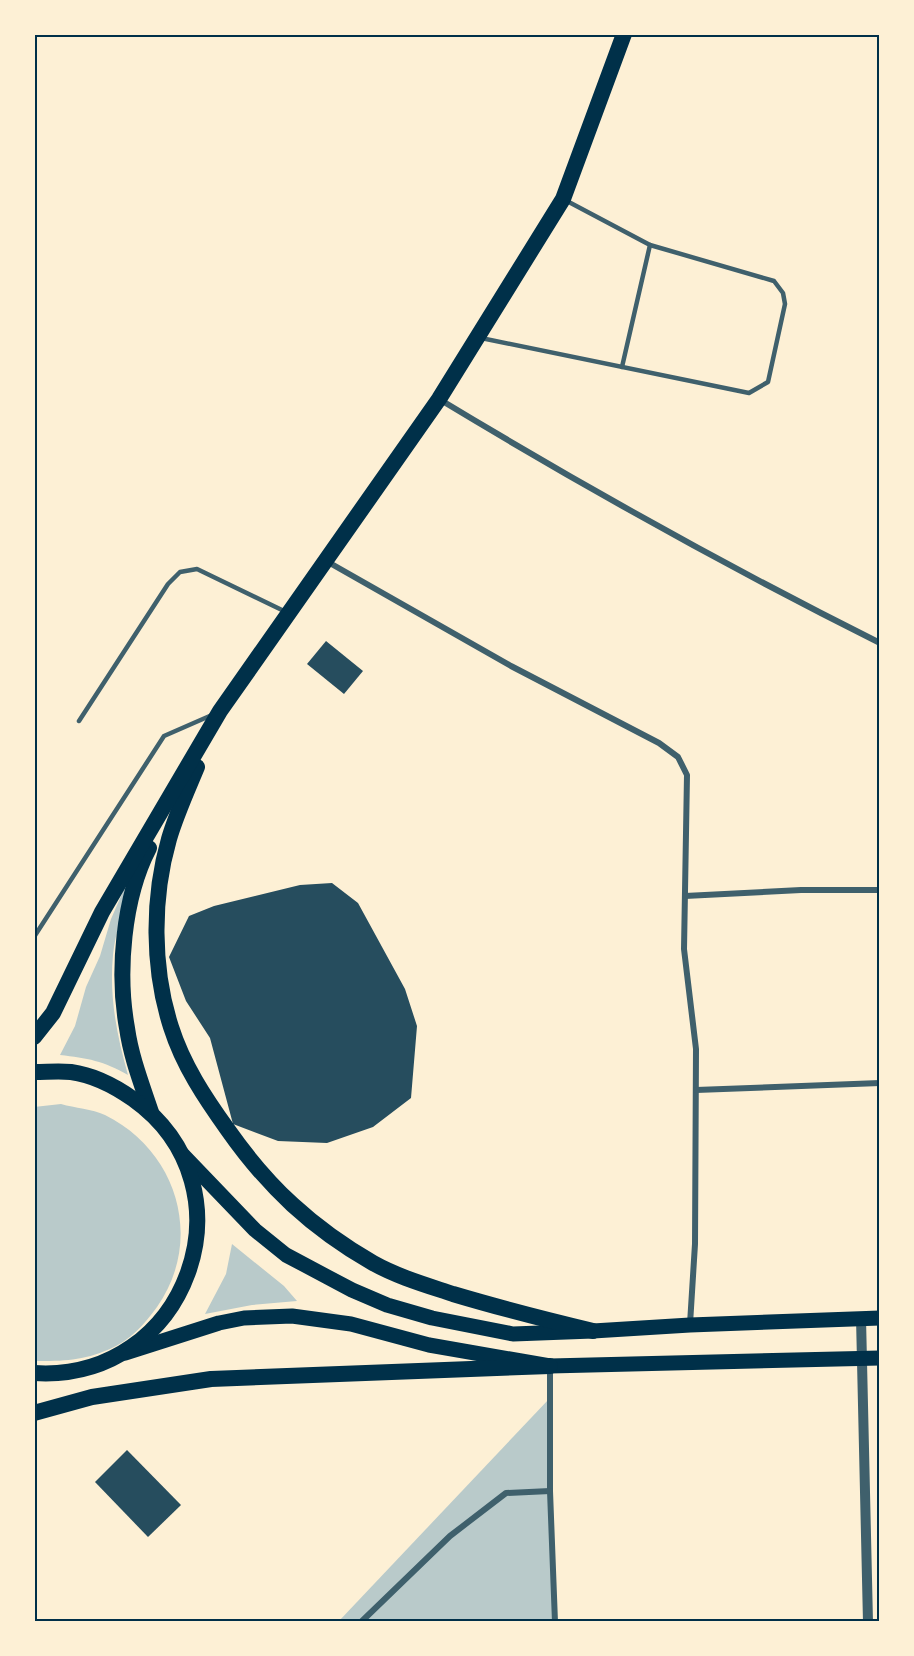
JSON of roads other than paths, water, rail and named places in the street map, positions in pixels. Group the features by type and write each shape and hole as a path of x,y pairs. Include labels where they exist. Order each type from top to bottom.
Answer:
{"highway":[{"path":"34,1037 53,1013 102,912 220,711 439,399 563,199 624,34"},
{"path":"151,1112 126,1028 123,982 124,934 133,893 146,854 220,711"},
{"path":"220,711 169,838 157,912 161,983 171,1027 194,1079 246,1155 281,1196 323,1231 373,1263 416,1282 469,1299 593,1331"},
{"path":"34,1072 73,1072 115,1086 151,1112 182,1154 195,1190 198,1229 191,1266 176,1301 152,1331 122,1354 89,1368 54,1374 34,1373"},
{"path":"34,1413 92,1397 211,1378 550,1366"}],"main road":[{"path":"182,1154 255,1230 307,1268 387,1305 432,1318 513,1334 879,1318"},
{"path":"122,1354 219,1323 244,1318 292,1316 351,1324 429,1345 550,1366 879,1358"}],"street":[{"path":"439,399 542,461 755,581 879,643"},
{"path":"326,561 511,666 659,743 678,757 687,775 684,949 696,1049 695,1244 690,1325"},
{"path":"684,896 801,890 879,890"},
{"path":"696,1090 879,1083"},
{"path":"861,1318 868,1622"},
{"path":"550,1366 550,1491 555,1622"},
{"path":"361,1622 450,1536 506,1493 550,1491"}],"lane":[{"path":"478,337 749,393 768,382 784,304 783,293 774,281 650,246 563,199"},
{"path":"622,367 650,246"},
{"path":"80,721 168,584 180,572 196,569 289,614"},
{"path":"34,937 164,736 220,711"}]}
